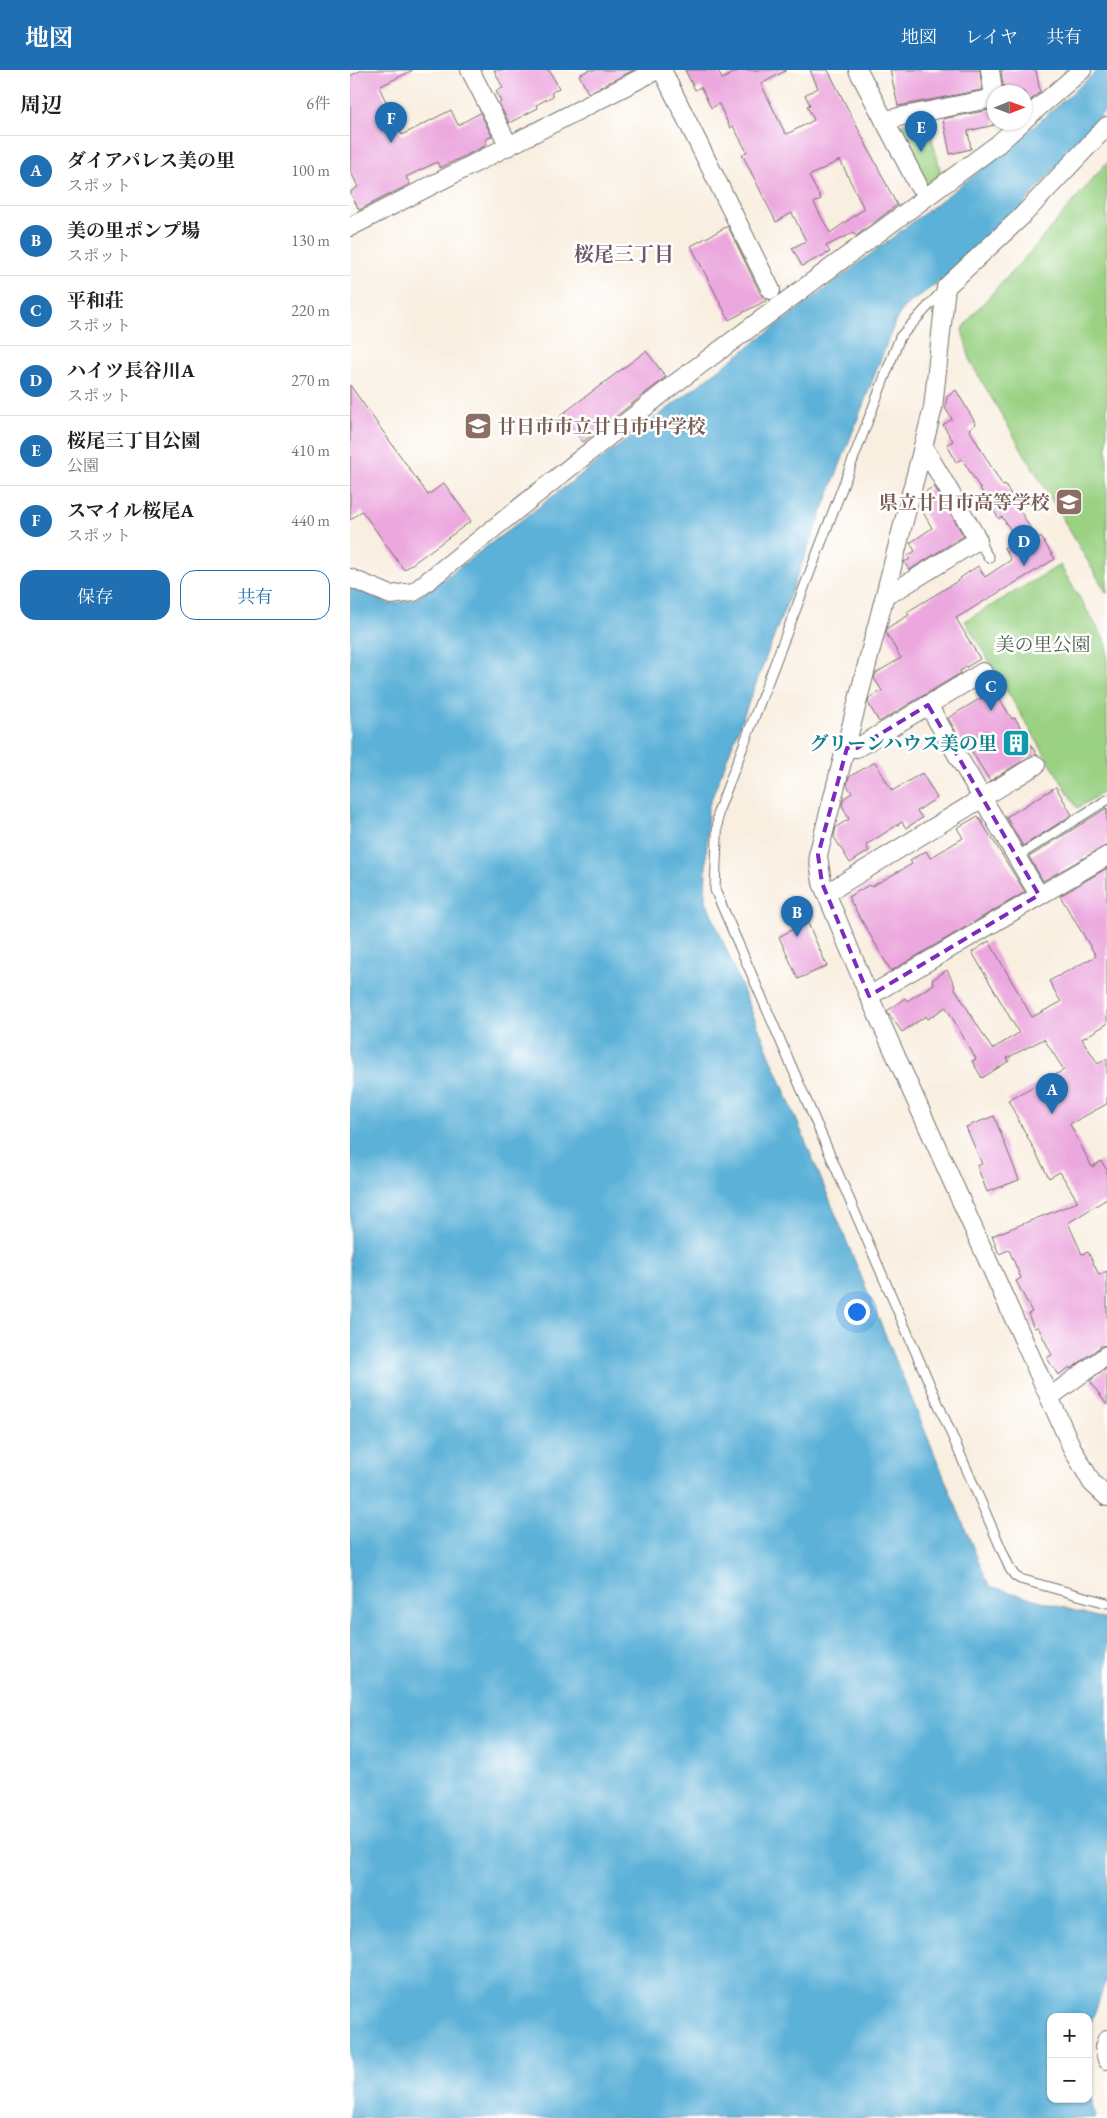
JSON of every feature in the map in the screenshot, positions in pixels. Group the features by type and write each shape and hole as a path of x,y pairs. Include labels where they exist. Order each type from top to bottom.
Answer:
{"street":[{"path":"470,70 509,146"},
{"path":"350,227 657,70"},
{"path":"662,70 771,290"},
{"path":"858,70 918,185"},
{"path":"990,70 992,85"},
{"path":"1032,113 1082,70"},
{"path":"884,120 987,98"},
{"path":"1107,126 1021,217 946,286 933,408 818,855 822,883 870,996 1072,1448 1092,1483 1107,1497"},
{"path":"350,578 391,594 414,592 673,385 998,144 1013,130"},
{"path":"886,593 895,591 978,540 923,446"},
{"path":"847,748 857,748 983,672"},
{"path":"928,705 1018,856 1039,895"},
{"path":"827,893 1036,765"},
{"path":"870,996 1107,856"},
{"path":"1050,1397 1107,1355"},
{"path":"1107,2039 1104,2046 1107,2060"}],"lane":[{"path":"946,286 900,337 718,812 715,890 1010,1569 1015,1576 1020,1578 1107,1603"},
{"path":"978,540 989,558"},
{"path":"1018,856 1107,800"}],"highlighted area":[{"path":"928,705 1039,895 869,996 822,883 818,855 847,748 857,748"}],"green space":[{"path":"927,118 941,173 924,185 896,131 899,124"},
{"name":"県立廿日市高等学校","path":"1107,162 1107,594 971,363 962,330 975,312 1032,250"},
{"name":"美の里公園","path":"1060,565 1107,644 1107,790 1077,808 965,621"}],"water":[{"path":"1098,70 1107,70 1107,108 989,245 903,308 895,322 708,808 705,898 989,1586 1107,1620 1107,1978 1092,2020 1092,2013 1047,2013 1047,2103 1092,2102 1095,2118 350,2118 350,586 390,604 416,599 1006,151"}],"building":[{"path":"362,70 413,70 379,87 402,135 451,110 458,125 480,113 492,136 485,140 487,145 440,168 437,162 406,177 410,184 359,210 350,192 358,187 350,170 350,76"},
{"path":"494,70 549,70 559,88 551,93 553,96 536,105 538,108 509,123 499,103 501,102 496,91 503,88"},
{"path":"589,70 634,70 588,93 579,75"},
{"path":"685,70 718,70 722,79 740,70 787,70 761,84 787,134 814,120 807,106 810,105 805,95 818,88 810,70 828,70 897,205 856,236 853,233 826,246 830,252 802,266 792,248 806,241 792,213 776,222 742,154 747,152 733,126 730,128 719,104 711,108 701,87 695,90","holes":["840,160 864,209 830,233 814,203 821,199 809,176"]},
{"path":"890,70 980,70 982,90 898,106"},
{"path":"1001,70 1036,70 1040,92 1032,99 1032,85 1003,85"},
{"path":"987,110 987,127 968,131 971,149 950,154 943,119"},
{"path":"728,226 761,295 767,300 729,320 691,246"},
{"path":"646,351 666,377 583,442 561,415"},
{"path":"350,385 428,495 444,483 471,521 404,570 362,511 350,520"},
{"path":"956,390 976,424 969,429 1003,486 1005,484 1037,540 1041,537 1055,559 956,618 980,659 960,671 961,673 879,722 868,703 869,698 882,691 874,678 876,673 901,658 886,633 887,628 909,615 907,612 961,579 978,566 985,577 1011,560 1004,548 1017,540 1002,517 999,519 962,459 956,462 947,444 953,441 943,425 952,419 945,408 947,397"},
{"path":"934,486 964,536 909,570 904,562 910,559 908,556 915,551 910,543 932,528 919,505 924,500 922,494"},
{"path":"994,690 1012,719 1015,718 1037,755 1030,756 990,781 966,742 963,744 948,718"},
{"path":"875,762 892,791 922,773 937,798 917,811 922,818 906,828 902,822 866,845 869,851 850,863 834,837 836,827 849,819 842,805 844,798 852,793 847,785 849,777"},
{"path":"1056,787 1072,815 1023,846 1006,817"},
{"path":"1107,808 1107,845 1043,881 1029,857"},
{"path":"978,816 1025,892 891,971 848,897 869,885 871,887 912,864 910,860 926,851 930,858 963,838 957,828"},
{"path":"1107,868 1107,1024 1082,1039 1098,1064 1107,1058 1107,1104 1070,1124 1092,1167 1101,1161 1107,1170 1107,1199 1068,1223 1082,1254 1088,1252 1099,1275 1107,1271 1107,1345 1101,1346 1071,1369 1070,1367 1058,1375 1047,1358 1052,1355 1038,1327 1034,1328 1028,1314 1032,1312 1016,1281 1021,1278 1009,1250 999,1254 992,1236 1078,1202 1060,1172 1049,1178 1008,1100 1064,1070 1044,1039 1007,1058 1009,1061 982,1078 972,1061 976,1059 946,1007 928,1019 926,1016 902,1032 887,1011 905,998 907,1001 934,984 932,980 947,970 954,987 992,1049 1019,1033 972,952 989,941 1032,1017 1061,1002 1049,981 1096,956 1060,896"},
{"path":"807,921 827,966 798,979 779,937"},
{"path":"994,1116 1019,1180 987,1192 977,1166 982,1164 966,1127"},
{"path":"1107,1368 1107,1405 1090,1381"}],"place":[{"name":"スマイル桜尾A","path":"391,143"},
{"name":"桜尾三丁目公園","path":"921,152"},
{"name":"廿日市市立廿日市中学校","path":"478,426"},
{"name":"県立廿日市高等学校","path":"1069,502"},
{"name":"ハイツ長谷川A","path":"1024,566"},
{"name":"平和荘","path":"991,711"},
{"name":"グリーンハウス美の里","path":"1016,743"},
{"name":"美の里ポンプ場","path":"797,937"},
{"name":"ダイアパレス美の里","path":"1052,1114"}],"district":[{"name":"桜尾三丁目","path":"624,254"}]}
